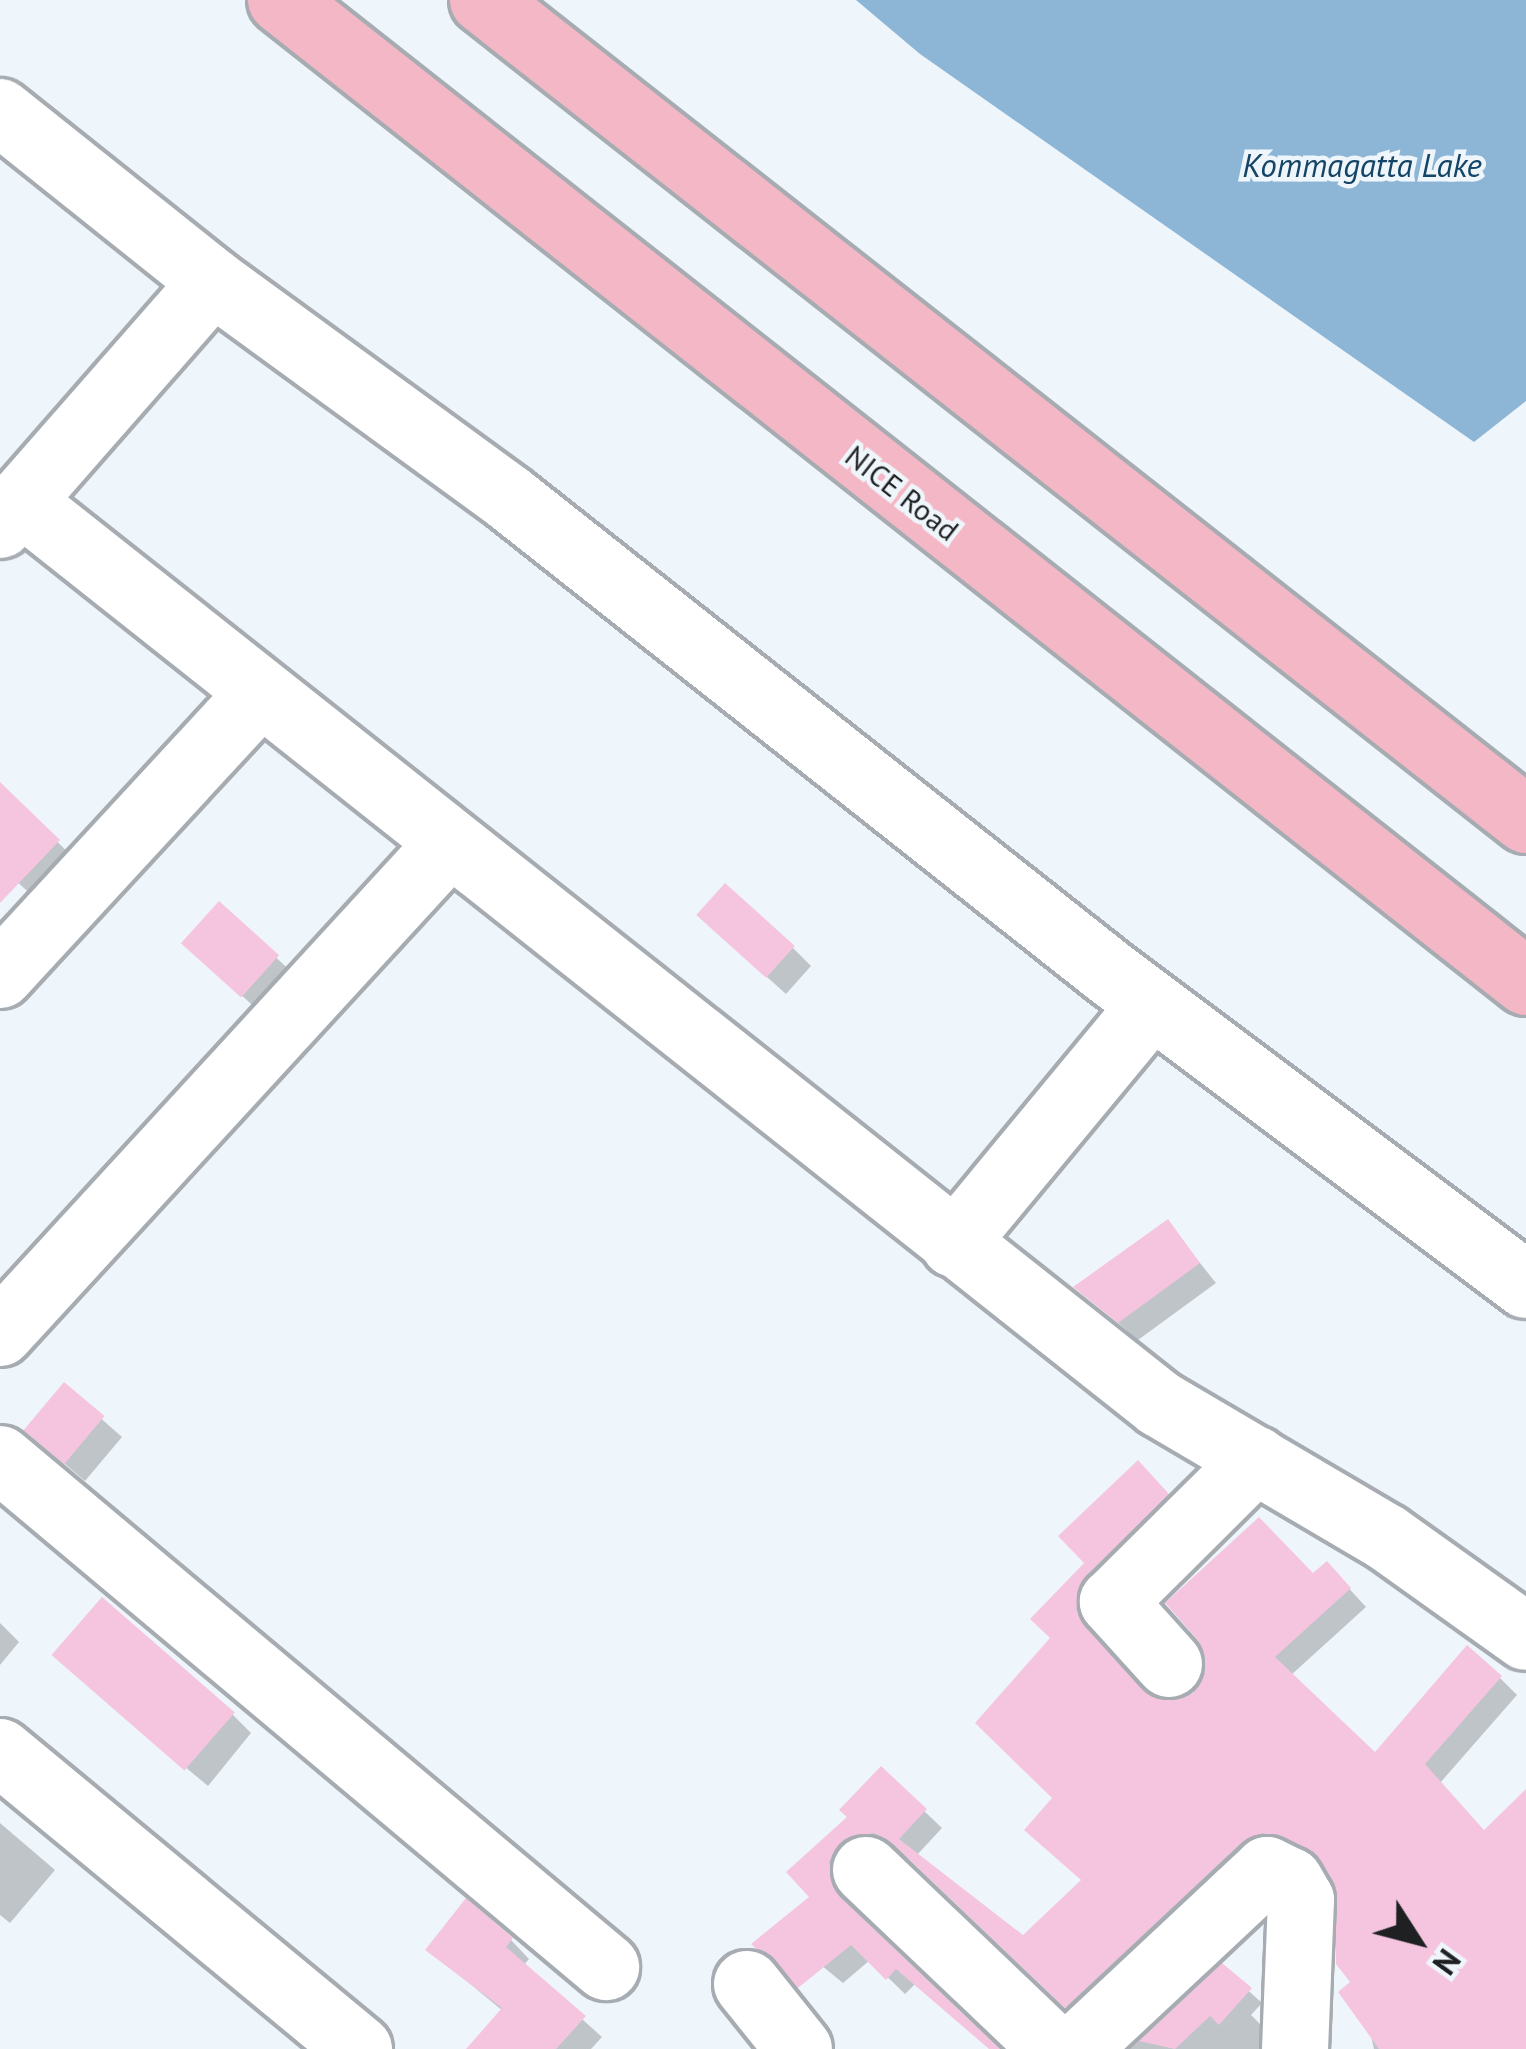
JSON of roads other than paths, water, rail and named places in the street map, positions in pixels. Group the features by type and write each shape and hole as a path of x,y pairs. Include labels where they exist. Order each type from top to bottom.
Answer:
{"highway":[{"name":"NICE Road","path":"281,0 1526,982"},
{"path":"483,0 1526,820"}],"street":[{"path":"0,112 213,282 509,498 1152,1005 1526,1285"},
{"path":"213,282 10,513 259,694 1160,1404 1386,1538 1526,1637"},
{"path":"0,975 259,694"},
{"path":"0,1333 447,846"},
{"path":"954,1244 1152,1005"},
{"path":"0,1459 606,1966"},
{"path":"1169,1664 1113,1601 1256,1460"},
{"path":"0,1753 359,2049"},
{"path":"866,1870 1054,2049"},
{"path":"1076,2049 1267,1870 1290,1881 1301,1900 1294,2049"},
{"path":"747,1984 799,2049"}],"water":[{"name":"Kommagatta Lake","path":"856,0 1526,0 1526,401 1474,442 920,54"}]}
